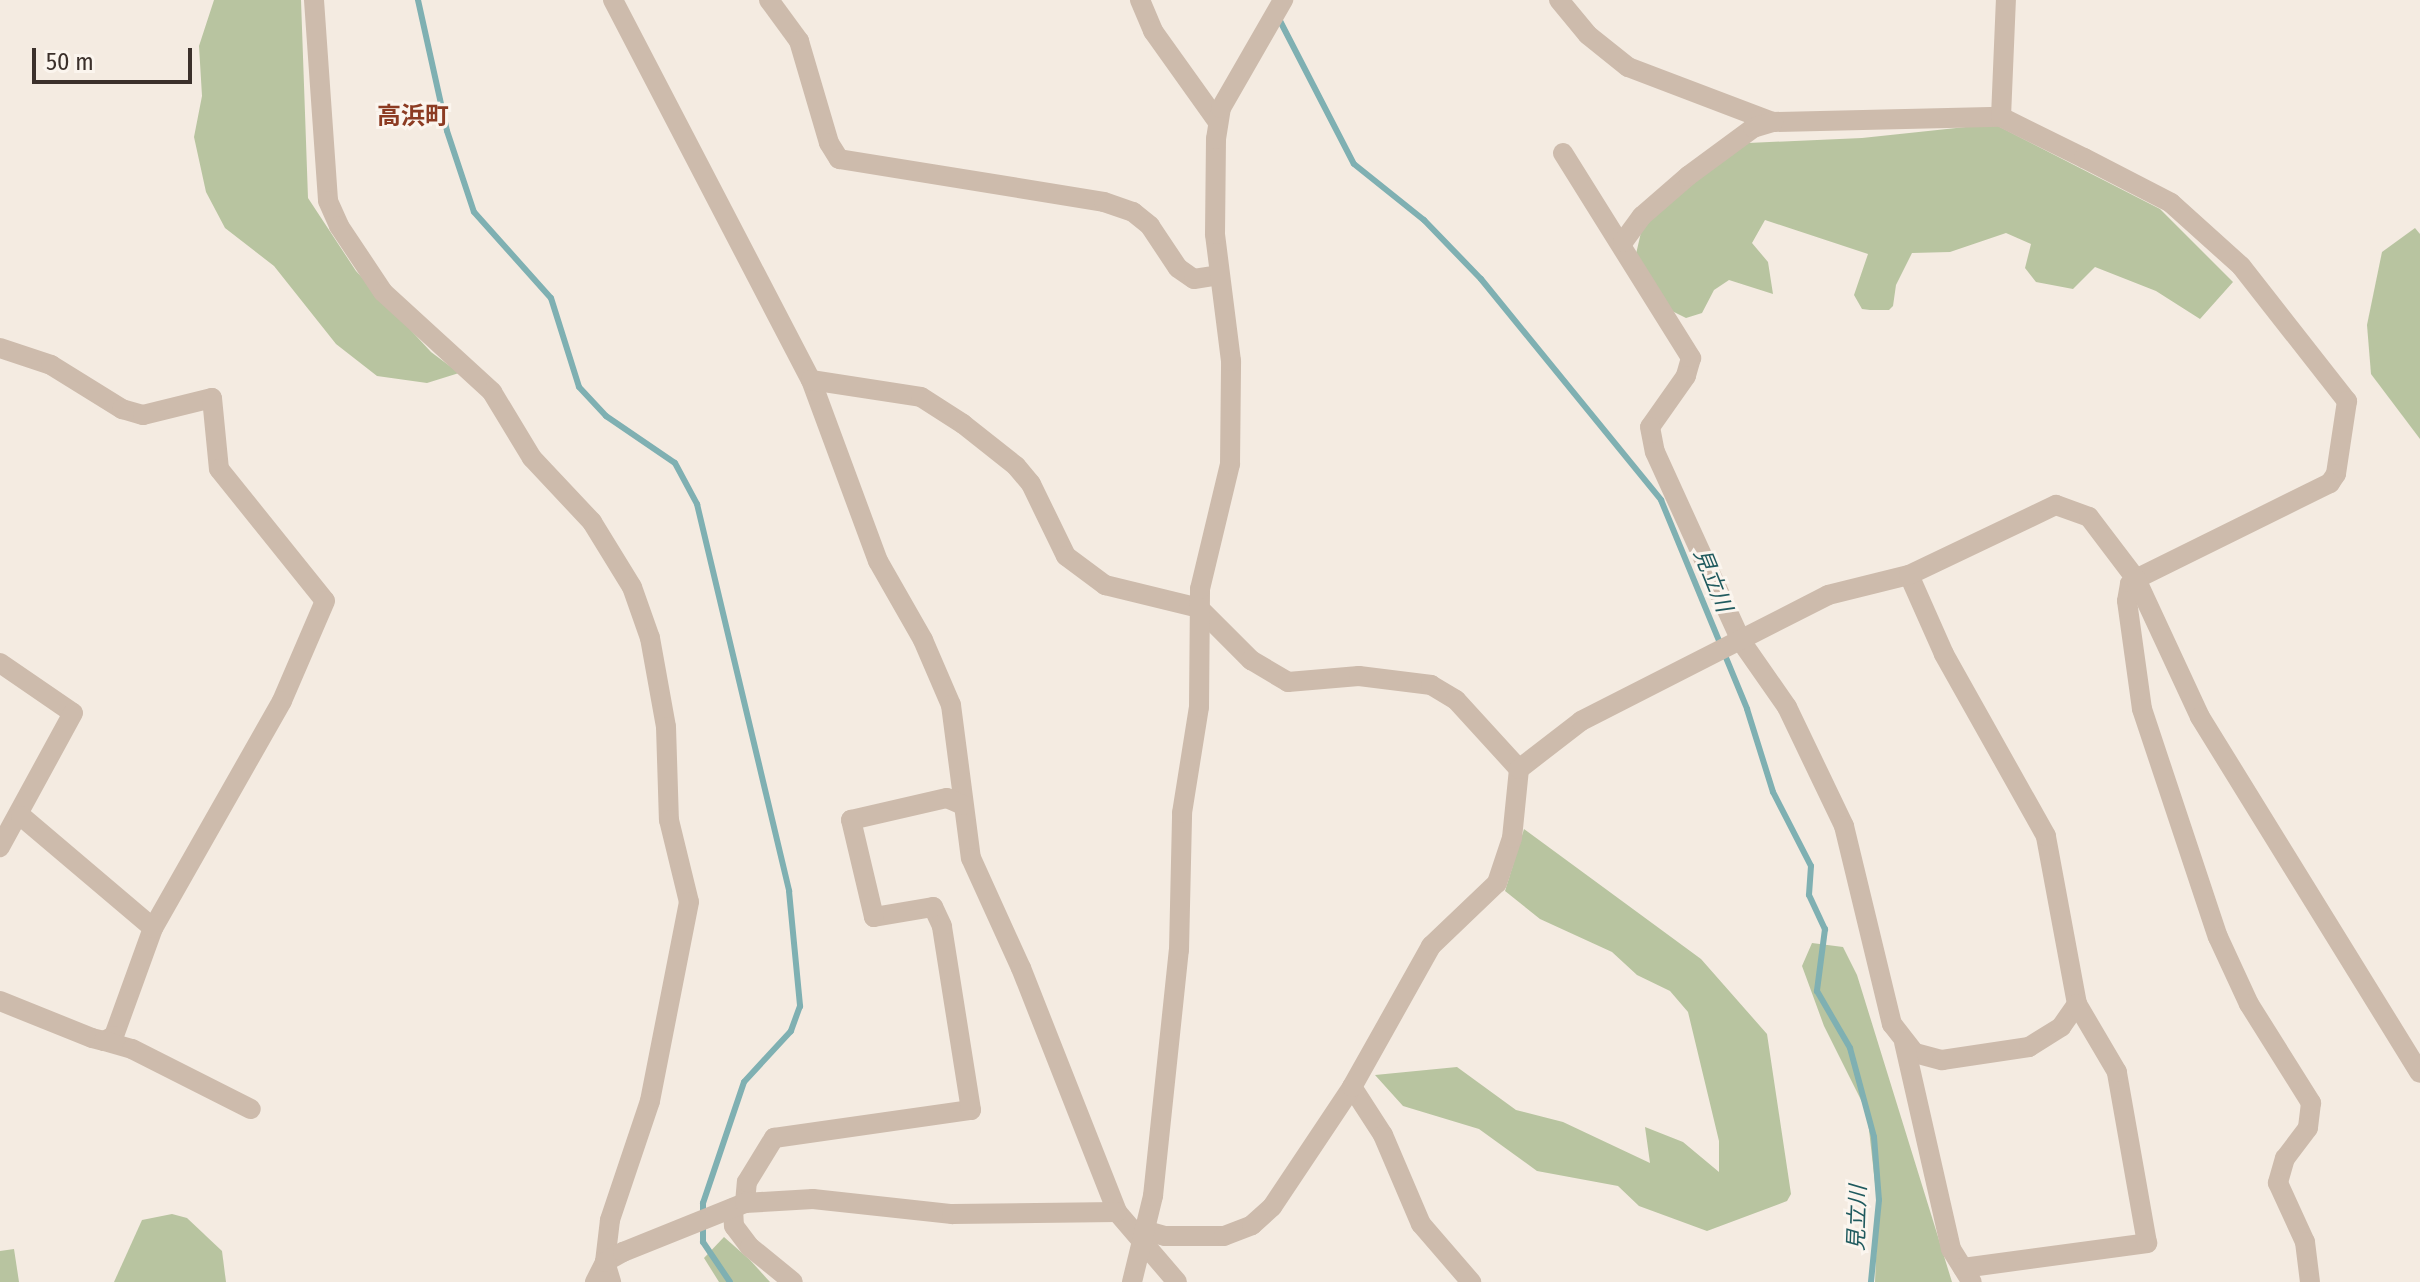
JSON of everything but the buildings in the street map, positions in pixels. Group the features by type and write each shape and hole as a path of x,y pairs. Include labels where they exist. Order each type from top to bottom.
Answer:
{"street":[{"path":"314,0 328,201 339,226 383,292 492,392 532,458 592,522 632,587 650,638 666,727 669,820 689,902 650,1101 617,1192 605,1262 595,1282"},
{"path":"613,0 811,380 878,561 923,640 951,705 971,858 1021,968 1117,1212 1141,1236 1177,1282"},
{"path":"769,0 799,41 829,143 839,159 1104,202 1133,212 1150,226 1178,268 1194,279 1219,275"},
{"path":"1140,0 1153,31 1218,122"},
{"path":"1559,0 1588,35 1628,67 1773,122"},
{"path":"2001,117 2006,0"},
{"path":"1132,1282 1153,1196 1179,950 1182,813 1199,707 1199,608 1230,464 1231,361 1219,275 1218,122 1278,8"},
{"path":"1623,242 1642,216 1688,176 1753,128 1773,122 2001,117 2171,203 2241,266 2347,401 2336,474 2330,483 2136,579 2130,584 2127,601 2142,709 2232,974 2311,1103 2308,1128 2285,1158 2278,1183 2305,1242 2310,1282"},
{"path":"1563,153 1623,242 1691,358 1686,376 1654,415 1652,439 1729,646 1787,707 1844,826 1859,869 1877,979 1892,1024 1915,1053 1942,1060 2029,1047 2061,1027 2077,1004"},
{"path":"0,348 51,365 122,409 143,415 212,398 219,469 325,601 282,701 153,928 120,1027 104,1041"},
{"path":"811,380 921,397 1016,466 1031,484 1066,556 1082,572 1116,589 1199,608 1251,660 1288,682 1359,676 1431,685 1456,700 1519,769"},
{"path":"1141,1236 1224,1236 1252,1225 1272,1207 1352,1087 1431,946 1497,883 1512,838 1519,769 1581,721 1828,595 1909,575 2056,505 2078,508 2089,517 2136,579 2200,717 2420,1073"},
{"path":"1904,1042 1951,1249 1968,1275 2147,1243 2117,1072 2077,1004 2046,836 1944,654 1909,575"},
{"path":"0,663 73,713 21,816 0,847"},
{"path":"793,1282 750,1247 734,1226 747,1182 774,1138 971,1110 942,926 933,907 874,917 851,820 947,798 963,805"},
{"path":"21,816 153,928"},
{"path":"0,1001 132,1049 251,1109"},
{"path":"1352,1087 1383,1135 1421,1224 1467,1280"},
{"path":"605,1262 739,1206 813,1199 952,1214 1117,1212"},
{"path":"605,1262 611,1282"}],"green space":[{"path":"214,0 301,0 308,198 356,271 431,352 459,373 427,383 377,376 336,344 274,266 225,228 206,192 194,137 202,96 199,46"},
{"path":"1994,124 2160,209 2233,282 2200,319 2156,291 2095,267 2073,289 2036,282 2025,268 2031,244 2006,233 1950,252 1912,253 1896,285 1893,306 1889,310 1862,309 1854,295 1868,254 1765,220 1752,243 1768,262 1773,294 1729,280 1714,290 1702,313 1686,318 1672,311 1636,254 1642,228 1692,181 1748,143 1862,138"},
{"path":"2415,228 2420,234 2420,439 2371,374 2367,325 2382,252"},
{"path":"1524,829 1701,959 1767,1034 1791,1194 1787,1201 1707,1231 1639,1206 1618,1186 1537,1171 1479,1129 1403,1106 1375,1075 1457,1067 1516,1110 1563,1122 1650,1163 1645,1127 1683,1142 1719,1172 1719,1141 1688,1012 1670,991 1637,975 1612,952 1540,919 1505,891"},
{"path":"1812,943 1843,947 1857,975 1952,1282 1875,1282 1878,1210 1867,1112 1824,1026 1802,966"},
{"path":"172,1214 187,1218 222,1251 226,1282 114,1282 142,1220"},
{"path":"724,1237 770,1282 719,1282 704,1258"},
{"path":"14,1249 19,1282 0,1282 0,1251"}],"waterway":[{"path":"418,0 447,131 474,212 551,298 579,387 606,416 675,463 697,504 789,891 800,1006 791,1031 744,1082 703,1203 703,1242 730,1282"},
{"name":"見立川","path":"1278,17 1354,164 1424,220 1481,279 1661,500 1747,709 1773,792 1811,866 1809,895 1825,929 1817,991 1850,1048 1874,1137 1879,1200 1871,1282"}],"district":[{"name":"高浜町","path":"413,117"}]}
